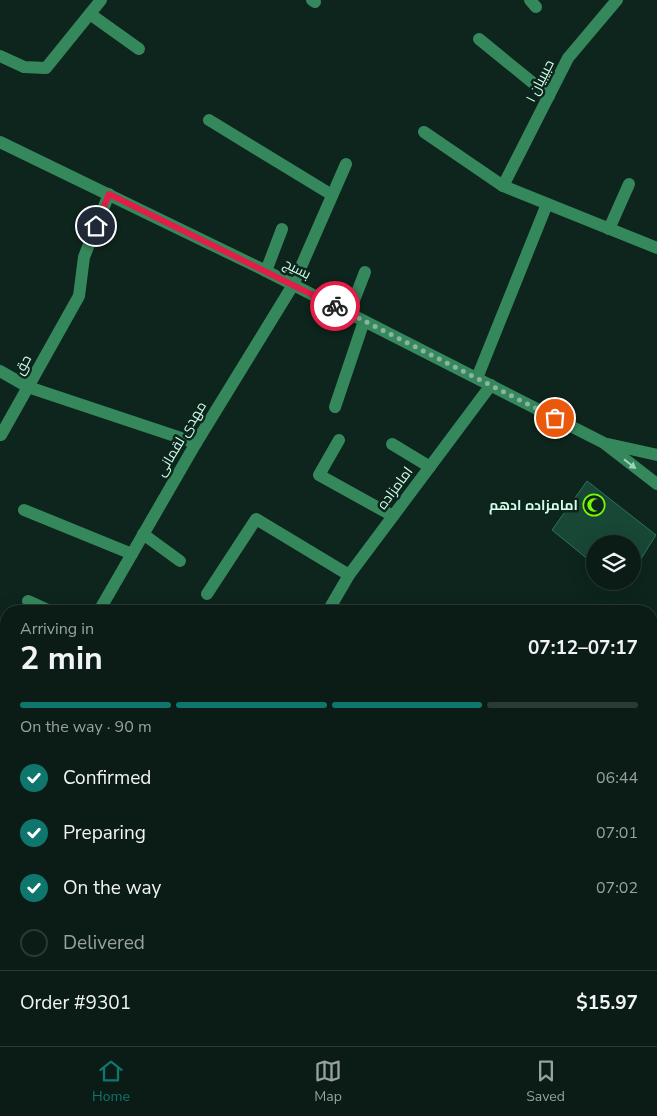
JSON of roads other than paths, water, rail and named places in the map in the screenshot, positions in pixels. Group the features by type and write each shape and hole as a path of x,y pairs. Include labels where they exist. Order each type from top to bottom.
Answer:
{"street":[{"path":"0,56 24,67 46,68 101,0"},
{"name":"حبیبیان ۱","path":"503,186 568,58 617,0"},
{"path":"90,14 140,49"},
{"path":"479,38 549,96"},
{"path":"210,120 332,195"},
{"path":"424,132 503,186 657,248"},
{"name":"بسیج","path":"0,142 266,270 604,443"},
{"name":"مهدی لقمانی","path":"102,605 196,443 294,284 346,164"},
{"path":"610,229 630,184"},
{"name":"حق","path":"109,194 84,257 79,296 28,387 196,443"},
{"path":"477,378 547,204"},
{"path":"266,270 282,229"},
{"path":"349,313 365,272"},
{"path":"334,406 364,321"},
{"path":"0,372 28,387 1,435"},
{"name":"امامزاده","path":"331,605 348,575 491,386"},
{"path":"339,440 319,474 393,516"},
{"path":"604,443 657,455"},
{"path":"604,443 657,484"},
{"path":"392,444 430,467"},
{"path":"24,510 132,554"},
{"path":"207,594 256,519 348,575"},
{"path":"143,534 180,561"},
{"path":"28,601 37,605"}],"place":[{"name":"امامزاده ادهم","path":"594,505"}]}
